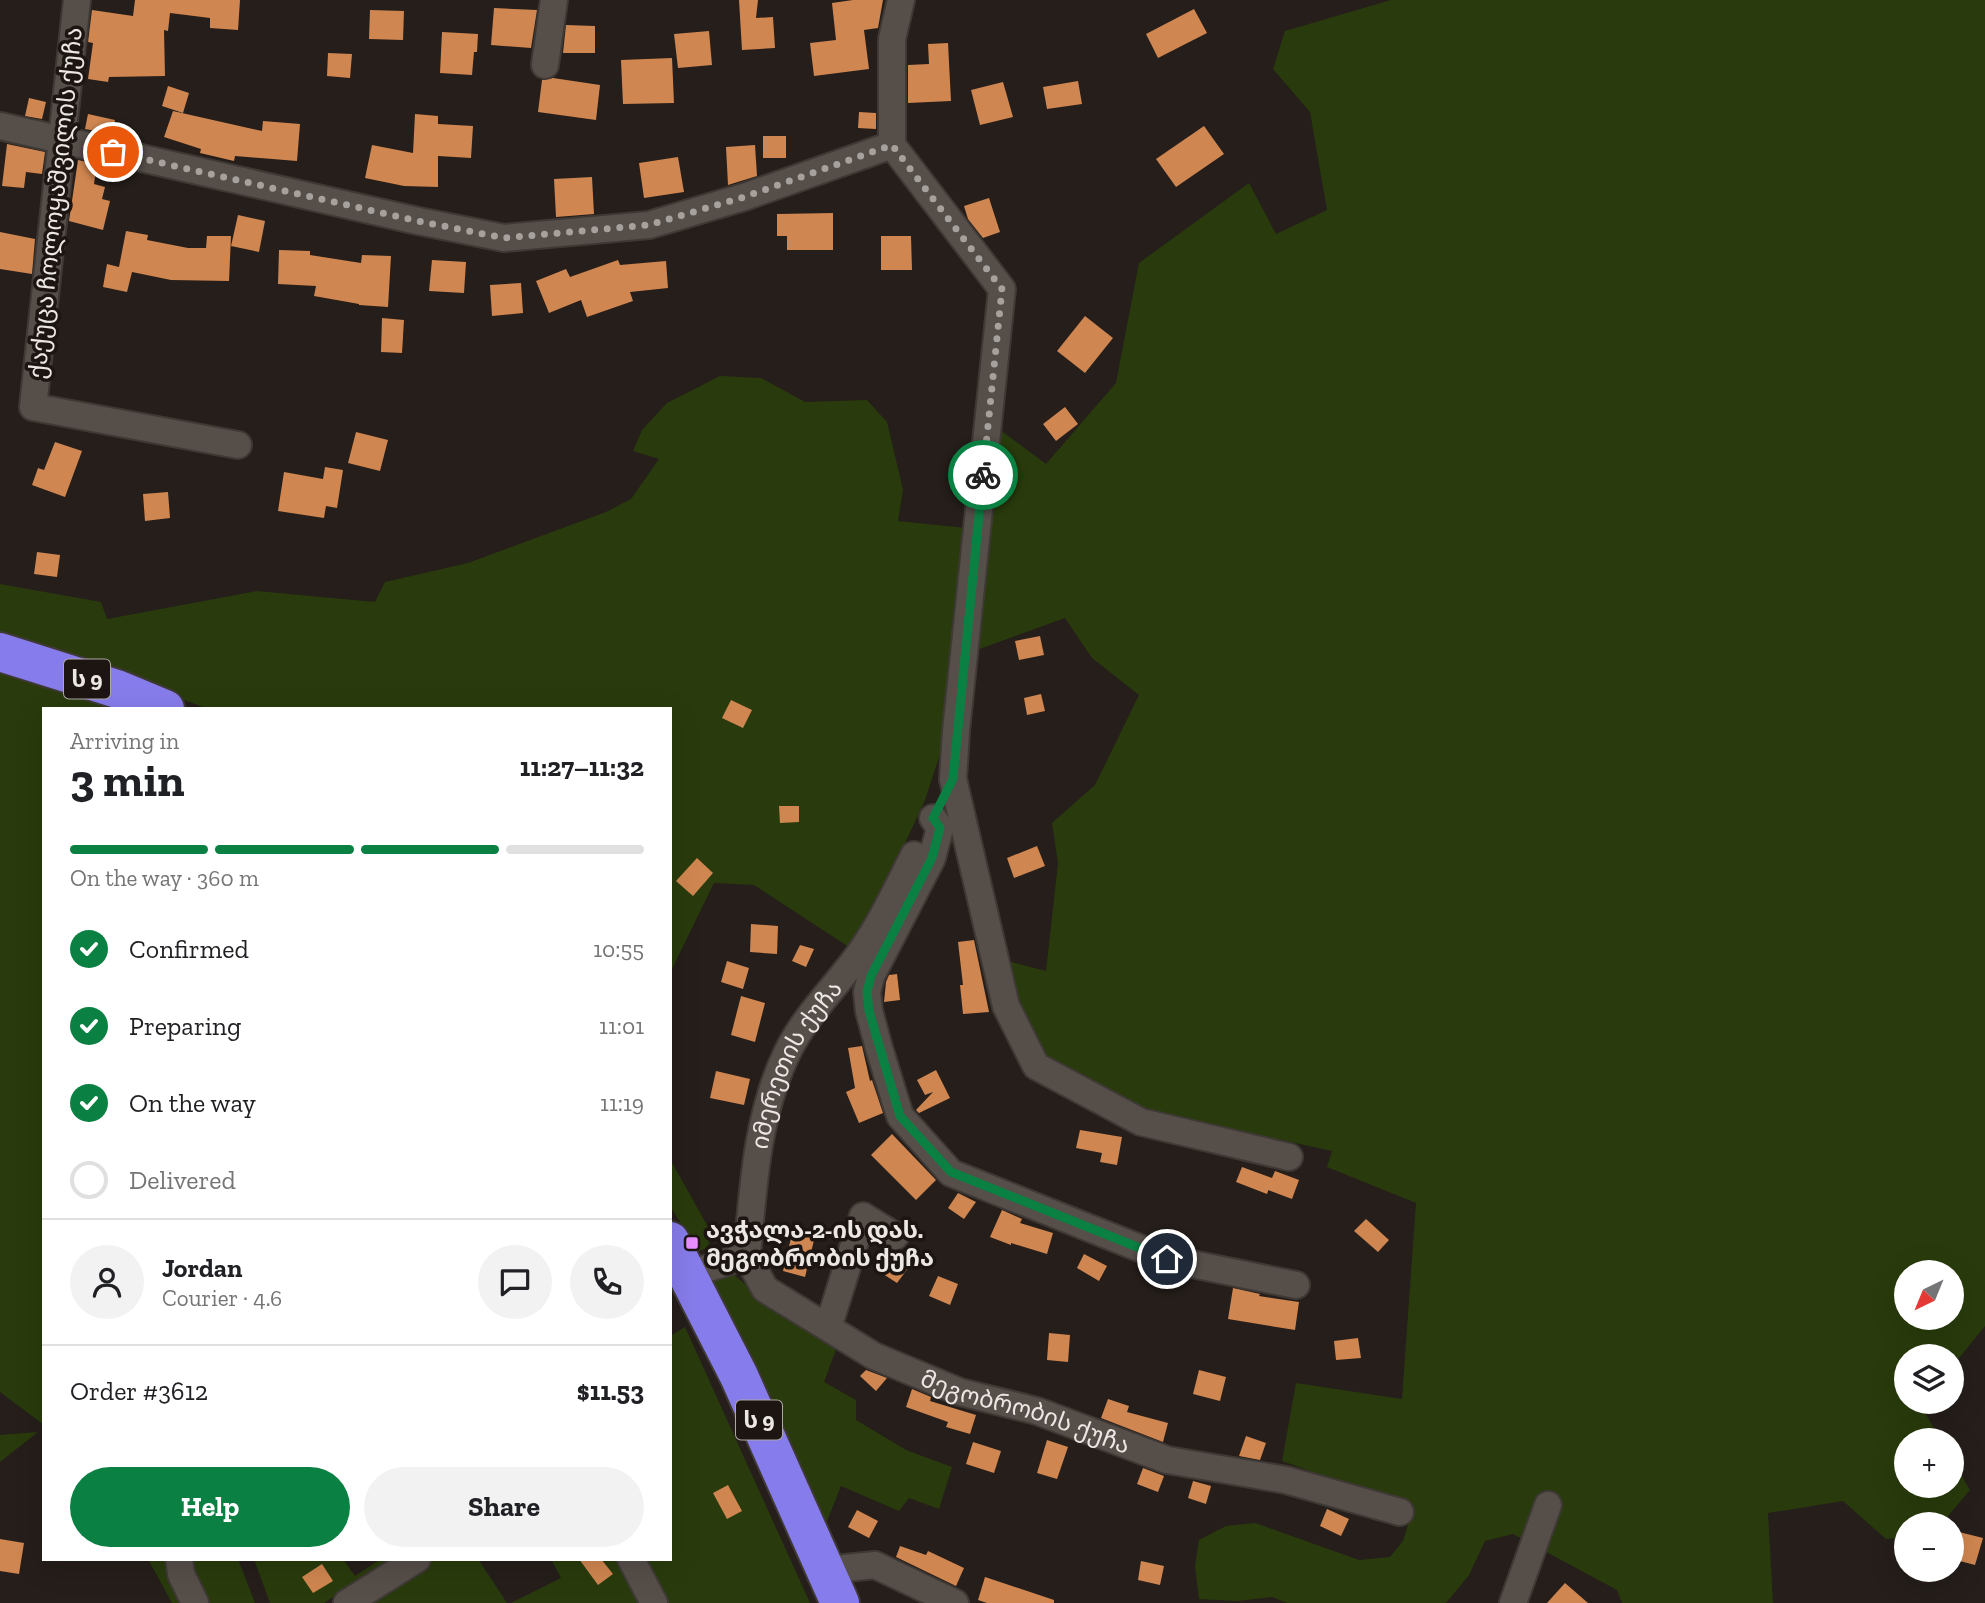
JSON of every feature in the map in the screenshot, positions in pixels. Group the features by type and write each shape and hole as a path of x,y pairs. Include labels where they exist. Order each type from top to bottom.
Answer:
{"highway":[{"name":"ს 9","path":"0,652 104,684 160,707"},
{"name":"ს 9","path":"672,1244 739,1376 832,1587"}],"street":[{"name":"ქაქუცა ჩოლოყაშვილის ქუჩა","path":"77,0 33,407 238,445"},
{"path":"545,65 554,0"},
{"path":"901,0 892,39 892,145 1002,289 953,779 1006,1006 1036,1066 1141,1122 1289,1157"},
{"path":"0,126 504,238 649,225 744,197 892,145"},
{"name":"იმერეთის ქუჩა","path":"747,1256 760,1141 769,1101 787,1054 800,1029 870,937 953,779"},
{"path":"933,818 940,828 936,849 905,915 871,976 867,992 869,1011 900,1116 951,1172 1167,1259 1296,1285"},
{"path":"821,1323 832,1315 863,1216 895,1236"},
{"path":"689,1274 747,1256"},
{"name":"მეგობრობის ქუჩა","path":"747,1256 765,1289 874,1356 960,1391 1037,1411 1167,1460 1286,1480 1400,1512"},
{"path":"1513,1603 1548,1505"},
{"path":"179,1561 181,1574 195,1603"},
{"path":"347,1603 414,1561"},
{"path":"632,1561 654,1603"},
{"path":"832,1587 874,1565 955,1603"}],"green space":[{"path":"1391,0 1985,0 1985,1326 1964,1352 1964,1344 1894,1344 1894,1414 1926,1414 1934,1428 1894,1428 1894,1498 1963,1498 1951,1512 1894,1512 1894,1539 1886,1539 1843,1501 1768,1513 1773,1603 1622,1603 1617,1590 1513,1534 1485,1541 1469,1575 1446,1603 1287,1603 1272,1597 1237,1601 1199,1599 1195,1566 1199,1540 1226,1526 1255,1523 1359,1560 1390,1557 1403,1541 1413,1508 1282,1461 1296,1383 1402,1399 1416,1203 1327,1167 1332,1151 1157,1113 1039,1055 1014,1003 1004,960 1046,971 1058,863 1052,823 1095,785 1139,695 1092,658 1065,618 974,651 925,800 855,951 754,885 714,883 672,969 672,707 203,707 121,676 0,643 0,584 101,602 107,619 257,591 375,602 385,582 468,563 606,512 631,499 659,459 633,451 642,430 667,403 720,376 761,378 805,402 867,400 887,422 903,490 898,521 966,528 996,427 1046,464 1116,383 1139,263 1249,183 1276,234 1327,210 1310,112 1273,69 1285,31"},
{"path":"0,671 113,707 42,707 42,1424 0,1392"},
{"path":"672,1163 708,1227 709,1248 698,1251 672,1209"},
{"path":"720,1269 734,1275 757,1294 838,1344 824,1382 856,1400 856,1420 906,1450 952,1467 939,1509 909,1498 899,1511 841,1486 823,1531 710,1272"},
{"path":"685,1327 810,1603 511,1603 561,1578 552,1561 672,1561 672,1335"},
{"path":"38,1432 0,1462 0,1435"},
{"path":"1964,1480 1970,1490 1964,1497"},
{"path":"149,1561 239,1561 255,1603 172,1603"},
{"path":"255,1561 344,1561 355,1576 378,1561 479,1561 507,1603 349,1603 342,1591 324,1603 270,1603"}],"building":[{"path":"135,0 240,0 238,30 210,28 210,18 170,13 168,31 164,30 165,76 109,77 108,82 88,79 93,43 88,42 92,10 133,16"},
{"path":"739,0 758,0 756,18 773,17 775,48 742,50"},
{"path":"883,0 878,28 864,30 869,69 814,76 810,43 836,40 832,3"},
{"path":"494,8 537,10 531,48 491,45"},
{"path":"1194,9 1207,33 1158,58 1146,34"},
{"path":"370,10 404,11 403,40 369,39"},
{"path":"566,25 595,26 595,53 563,53"},
{"path":"709,31 712,65 678,68 674,34"},
{"path":"442,32 478,34 472,75 440,73"},
{"path":"948,43 951,101 908,103 908,65 929,64 928,44"},
{"path":"328,53 352,54 350,78 327,76"},
{"path":"672,58 674,103 623,104 621,60"},
{"path":"553,78 600,85 596,120 538,112 542,80"},
{"path":"1078,81 1082,104 1047,109 1043,87"},
{"path":"1003,82 1013,117 980,125 971,90"},
{"path":"168,86 189,93 183,113 162,106"},
{"path":"29,98 46,102 42,119 25,116"},
{"path":"173,111 262,131 263,121 300,124 297,161 235,156 234,161 200,153 201,149 164,137"},
{"path":"859,112 876,113 876,129 858,128"},
{"path":"88,114 115,120 112,134 85,129"},
{"path":"415,114 438,116 438,124 473,126 471,158 438,156 438,187 404,186 365,178 372,145 413,153"},
{"path":"1204,126 1224,154 1176,187 1156,159"},
{"path":"763,136 786,136 786,158 763,158"},
{"path":"7,144 45,152 42,174 26,172 24,188 2,186"},
{"path":"755,145 757,176 728,185 726,147"},
{"path":"678,157 684,192 644,198 639,163"},
{"path":"78,160 97,164 94,184 105,187 102,199 110,201 103,230 69,221"},
{"path":"592,177 594,214 556,217 554,179"},
{"path":"989,198 1000,232 983,238 968,219 964,206"},
{"path":"833,213 833,250 787,250 787,236 777,236 777,214"},
{"path":"238,215 265,221 259,252 231,246"},
{"path":"126,231 148,235 147,240 188,248 206,248 207,236 231,236 229,281 171,280 132,272 127,292 103,287 107,264 119,267"},
{"path":"0,232 35,239 32,274 0,269"},
{"path":"881,236 911,236 912,270 881,270"},
{"path":"279,250 310,251 310,255 361,263 362,255 391,256 388,307 359,305 314,296 316,286 278,284"},
{"path":"432,260 466,262 464,293 429,291"},
{"path":"618,260 620,265 666,261 668,288 630,292 633,301 587,317 581,300 549,313 536,281 566,269 570,277"},
{"path":"521,283 523,313 492,316 490,285"},
{"path":"1085,316 1113,338 1085,373 1057,351"},
{"path":"382,318 404,320 402,353 381,352"},
{"path":"1065,407 1078,424 1056,441 1043,424"},
{"path":"356,432 388,440 380,471 348,463"},
{"path":"55,442 82,451 65,497 32,485 38,468 44,470"},
{"path":"325,467 343,470 337,508 326,506 324,518 278,511 284,472 323,479"},
{"path":"168,492 170,518 145,521 143,494"},
{"path":"37,552 60,555 57,577 34,574"},
{"path":"1040,636 1044,655 1019,660 1015,641"},
{"path":"1041,694 1045,711 1027,715 1024,698"},
{"path":"731,700 752,710 743,728 722,718"},
{"path":"779,806 799,806 799,822 780,823"},
{"path":"1037,846 1045,866 1014,878 1007,858"},
{"path":"697,858 713,873 693,896 676,881"},
{"path":"751,924 778,926 777,954 750,952"},
{"path":"974,940 989,1012 963,1014 958,942"},
{"path":"800,945 814,949 806,967 792,961"},
{"path":"727,961 749,968 743,989 721,982"},
{"path":"897,974 900,1000 884,1002 889,975"},
{"path":"741,996 765,1003 755,1042 731,1035"},
{"path":"862,1046 870,1081 872,1080 883,1113 859,1123 846,1092 855,1088 848,1048"},
{"path":"936,1070 950,1098 919,1113 916,1110 933,1092 925,1095 917,1080"},
{"path":"716,1071 750,1079 744,1105 710,1098"},
{"path":"1080,1130 1122,1137 1117,1165 1100,1162 1102,1153 1076,1148"},
{"path":"892,1134 936,1180 916,1200 871,1155"},
{"path":"1242,1167 1272,1178 1275,1171 1299,1180 1292,1199 1268,1190 1267,1194 1236,1182"},
{"path":"958,1193 976,1202 964,1219 948,1208"},
{"path":"1002,1210 1022,1219 1020,1223 1053,1233 1047,1254 990,1237"},
{"path":"1366,1219 1389,1240 1378,1252 1354,1231"},
{"path":"794,1226 816,1232 805,1277 783,1271"},
{"path":"1084,1254 1107,1266 1099,1281 1077,1268"},
{"path":"893,1255 909,1267 897,1283 880,1272"},
{"path":"938,1276 958,1284 950,1305 929,1296"},
{"path":"1233,1288 1260,1294 1259,1296 1299,1302 1295,1330 1228,1319"},
{"path":"1049,1333 1070,1335 1068,1362 1047,1360"},
{"path":"1358,1338 1361,1358 1336,1360 1334,1341"},
{"path":"866,1370 887,1378 876,1391 860,1376"},
{"path":"1199,1370 1226,1377 1220,1401 1193,1394"},
{"path":"912,1389 931,1397 930,1401 976,1415 970,1434 946,1427 948,1422 906,1407"},
{"path":"1108,1399 1129,1406 1127,1412 1168,1423 1163,1442 1101,1418"},
{"path":"1246,1436 1266,1443 1260,1460 1239,1456"},
{"path":"1047,1440 1068,1447 1057,1479 1037,1473"},
{"path":"973,1442 1001,1451 994,1473 966,1464"},
{"path":"1143,1468 1164,1476 1158,1492 1137,1484"},
{"path":"1193,1481 1211,1486 1206,1504 1188,1498"},
{"path":"728,1485 742,1511 727,1519 713,1493"},
{"path":"1327,1509 1349,1519 1341,1536 1320,1526"},
{"path":"857,1510 878,1521 869,1538 848,1527"},
{"path":"1964,1533 1983,1538 1975,1565 1964,1562"},
{"path":"0,1539 24,1543 19,1574 0,1571"},
{"path":"900,1546 926,1555 928,1551 964,1568 956,1586 896,1557"},
{"path":"580,1561 603,1561 613,1574 598,1585"},
{"path":"1141,1561 1164,1566 1160,1585 1138,1580"},
{"path":"322,1564 333,1581 313,1593 302,1577"},
{"path":"985,1577 1054,1600 1054,1603 987,1603 978,1600"},
{"path":"1565,1583 1588,1603 1547,1603"}],"way so far":[{"path":"113,152 504,238 649,225 744,197 892,145 1002,289 983,475"}],"place":[{"name":"ავჭალა-2-ის დას. მეგობრობის ქუჩა","path":"692,1243"}],"route":[{"path":"983,475 953,779 933,818 940,828 936,849 905,915 871,976 867,992 869,1011 900,1116 951,1172 1167,1259"}]}
